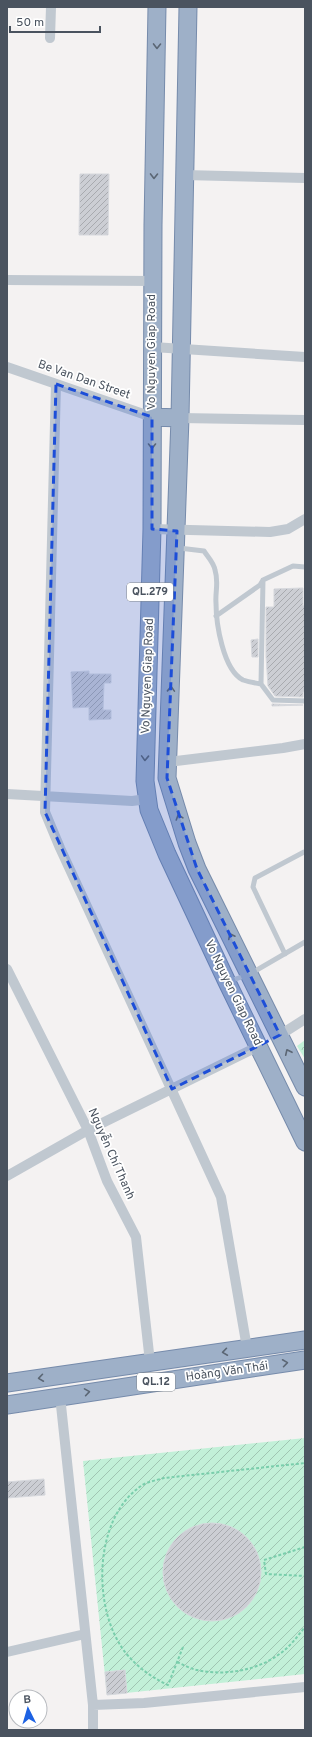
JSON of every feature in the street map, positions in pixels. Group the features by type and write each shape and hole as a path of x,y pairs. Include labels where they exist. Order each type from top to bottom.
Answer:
{"highway":[{"name":"Vo Nguyen Giap Road","path":"158,7 152,346 152,529 145,780 147,799 149,810 164,846 305,1142"},
{"name":"Vo Nguyen Giap Road","path":"188,7 177,530 167,778 187,843 198,869 304,1082"},
{"path":"152,417 180,418"},
{"path":"149,633 173,634"},
{"path":"259,1046 280,1035"},
{"name":"Hoàng Văn Thái","path":"7,1383 305,1340"},
{"name":"Hoàng Văn Thái","path":"7,1405 305,1360"},
{"path":"135,1385 150,1362 172,1380"}],"street":[{"path":"50,38 51,7"},
{"path":"184,175 305,178"},
{"path":"7,280 153,281"},
{"path":"152,346 305,357"},
{"name":"Be Van Dan Street","path":"7,367 152,417"},
{"path":"56,384 45,812 60,848 221,1197 247,1348"},
{"path":"180,418 305,420"},
{"path":"152,529 270,532 288,529 305,519"},
{"path":"168,762 305,744"},
{"path":"7,794 132,801 147,799"},
{"name":"Nguyễn Chí Thanh","path":"7,969 88,1130 107,1180 136,1237 150,1362"},
{"path":"280,1035 305,1019"},
{"path":"7,1176 88,1130 259,1046"},
{"path":"60,1396 93,1705 93,1730"},
{"path":"7,1652 85,1634"},
{"path":"93,1705 144,1703 305,1687"}],"lane":[{"path":"176,548 204,551 215,568 218,585 216,616 219,635 226,656 232,669 242,679 261,684"},
{"path":"216,616 260,584 263,580 293,566 305,567"},
{"path":"263,580 261,684 273,700 305,701"},
{"path":"285,954 253,886 253,882 255,878 304,852"},
{"path":"228,982 250,974 305,942"}],"path":[{"path":"183,1647 168,1685 151,1677 124,1651 106,1610 102,1588 102,1568 105,1548 116,1514 126,1500 141,1485 164,1478 305,1463"},
{"path":"305,1548 264,1560 266,1574 305,1576"},
{"path":"177,1662 196,1670 214,1672 244,1670 266,1662 288,1647 305,1627"}],"highlighted area":[{"path":"56,384 152,417 152,529 177,531 167,778 197,869 280,1035 172,1089 45,812"}],"green space":[{"path":"305,1040 305,1059 297,1046"},
{"path":"305,1438 305,1674 107,1695 83,1461"}],"building":[{"path":"80,174 109,174 108,235 79,235"},
{"path":"303,588 303,606 305,605 305,692 303,692 303,697 275,696 268,686 266,656 266,607 274,607 274,589"},
{"path":"258,639 258,657 252,657 251,640"},
{"path":"89,671 89,674 111,674 111,683 104,683 103,710 111,710 111,719 89,720 89,707 73,708 71,672"},
{"path":"272,704 303,705 272,706"},
{"path":"44,1479 45,1495 7,1498 7,1482"},
{"path":"212,1523 231,1527 247,1537 257,1553 261,1572 257,1591 247,1607 231,1617 212,1621 193,1617 177,1607 167,1591 163,1572 167,1553 177,1537 193,1527"},
{"path":"125,1670 127,1693 107,1695 105,1672"}]}
